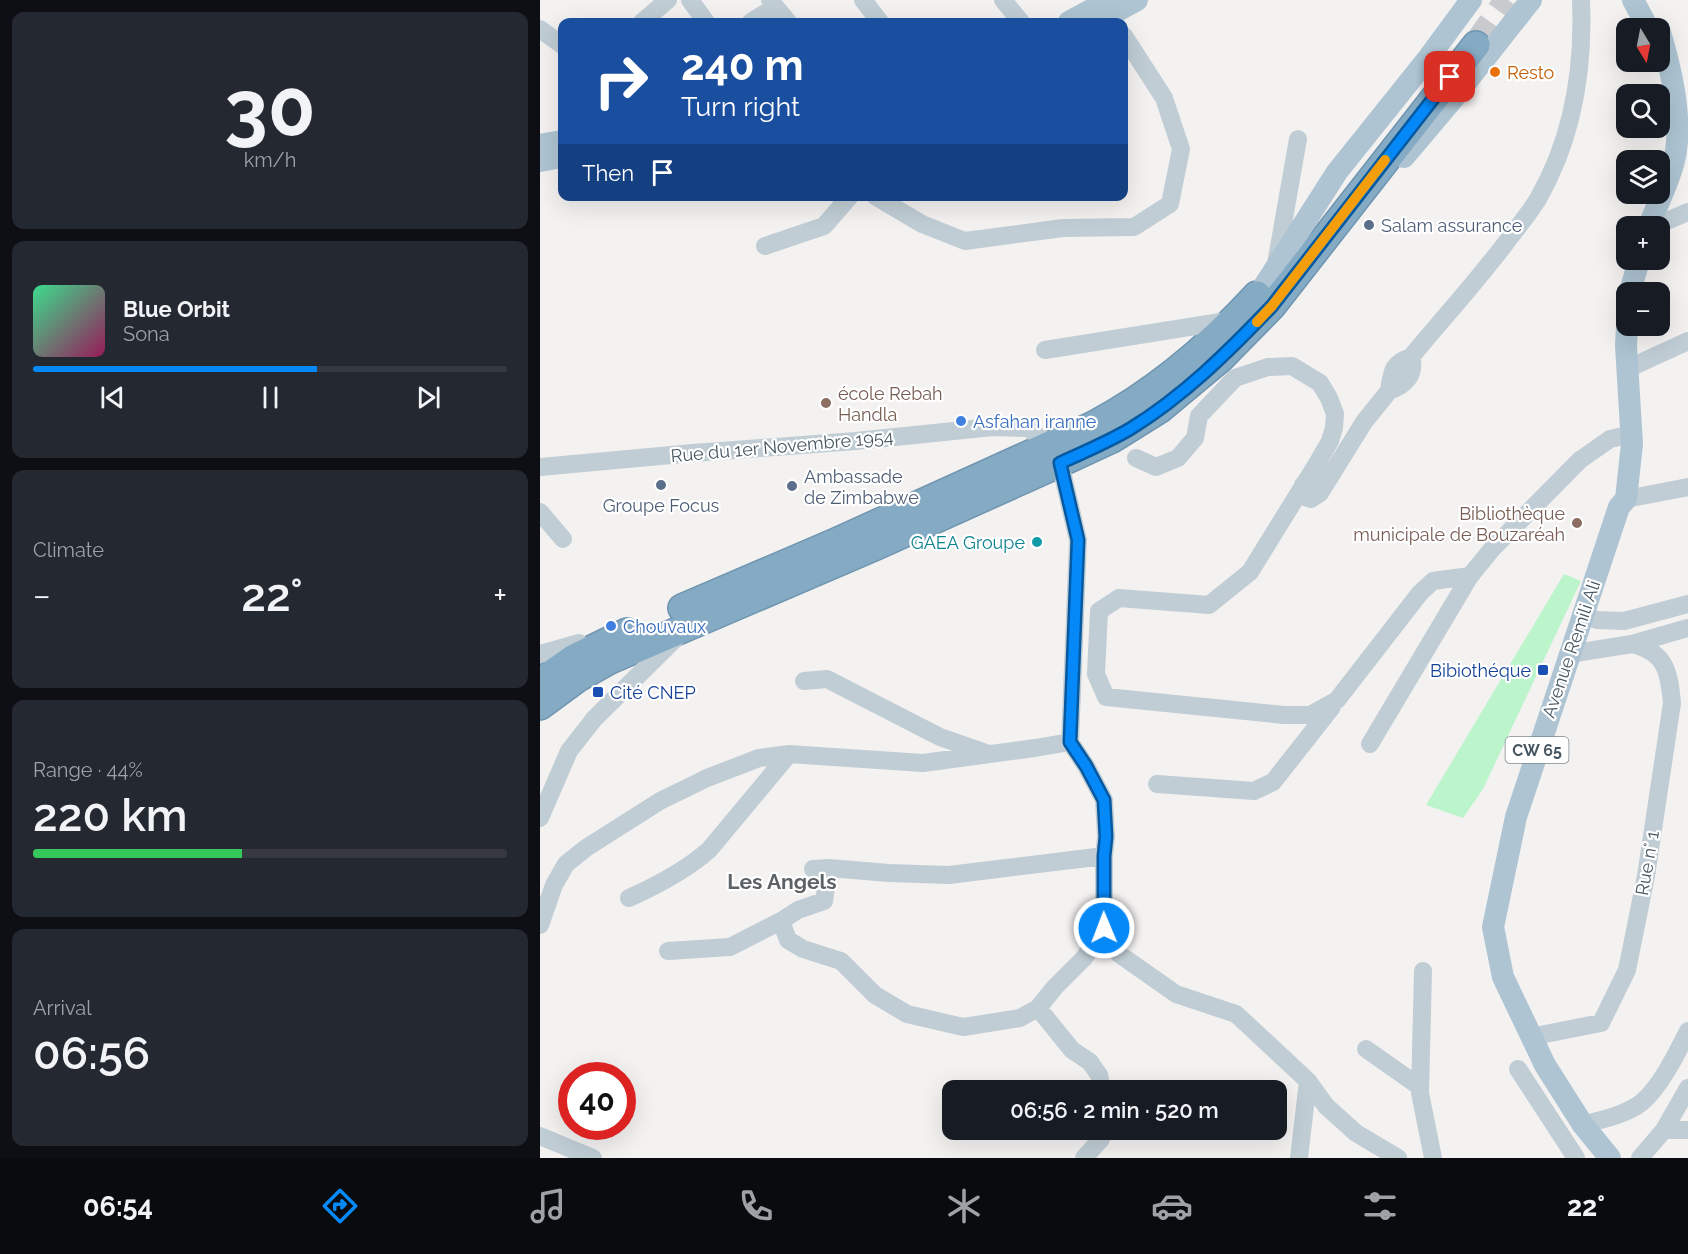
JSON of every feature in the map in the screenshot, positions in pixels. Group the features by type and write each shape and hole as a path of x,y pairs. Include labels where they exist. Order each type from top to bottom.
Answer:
{"highway":[{"path":"540,682 574,658 606,642 836,542 1057,453 1112,439 1160,409 1221,359 1265,300 1300,244 1468,40"},
{"path":"540,706 578,678 596,668 687,626 876,546 1057,453 1092,426 1140,398 1186,363 1234,320 1265,300"}],"main road":[{"path":"1091,18 1108,15 1137,0"},
{"path":"1265,300 1275,269 1338,172 1471,0"},
{"path":"1265,300 1326,249 1423,135 1531,0"},
{"path":"1633,0 1643,18"},
{"path":"1647,0 1654,18"},
{"path":"1670,74 1678,126 1676,153 1671,173"},
{"path":"1653,216 1688,136"},
{"path":"545,144 558,155"},
{"name":"Avenue Remili Ali","path":"1610,1158 1584,1125 1545,1065 1530,1036 1503,977 1493,927 1516,817 1619,507 1626,500 1632,434 1627,336"}],"street":[{"path":"647,18 668,0"},
{"path":"690,0 703,18"},
{"path":"863,0 877,18"},
{"path":"1003,0 1018,18"},
{"path":"1303,485 1305,497 1311,499 1320,493 1364,422 1389,391 1401,387 1408,380 1413,365 1411,357 1497,255 1537,202 1552,172 1568,128 1577,92 1582,33 1581,0"},
{"path":"756,18 773,3 785,18"},
{"path":"540,29 558,42"},
{"path":"883,201 922,224 965,241 1063,228 1134,227 1161,210 1170,204 1181,149 1164,98 1128,42"},
{"path":"1275,269 1298,139"},
{"path":"765,246 824,226 846,201"},
{"path":"1670,220 1688,212"},
{"path":"1045,350 1234,320"},
{"path":"1627,369 1688,341"},
{"path":"1136,458 1156,467 1178,458 1195,438 1199,416 1235,378 1268,367 1292,366 1320,383 1335,414 1330,441 1250,572 1209,605 1119,598 1099,611 1095,674 1106,697 1284,716 1310,715 1337,700"},
{"name":"Rue du 1er Novembre 1954","path":"540,467 856,441 993,427 1029,428 1057,453"},
{"path":"1370,744 1470,576 1492,549 1580,460 1610,439 1632,434"},
{"path":"1057,453 1078,540 1070,742 1104,800 1106,837 1104,928 1119,954 1176,994 1236,1014 1308,1080 1326,1106 1356,1132 1398,1158"},
{"path":"1626,500 1688,487"},
{"path":"540,512 563,539"},
{"path":"1157,784 1254,791 1273,782 1420,593 1433,581 1470,576"},
{"path":"1582,615 1597,620 1624,621 1688,604"},
{"path":"540,818 569,750 594,718 687,626"},
{"path":"1569,654 1632,644 1688,628"},
{"path":"540,654 579,643"},
{"name":"Rue n° 1","path":"1530,1036 1601,1023 1627,970 1646,876 1672,703 1670,678 1665,666 1647,648 1632,644"},
{"path":"804,681 827,679 940,737 989,754"},
{"path":"540,925 554,885 566,864 586,848 660,801 707,778 759,758 789,754 923,763 1070,742"},
{"path":"629,897 662,883 709,850 789,754"},
{"path":"668,951 730,947 798,910 824,901 821,868 949,875 1104,856"},
{"path":"781,921 788,940 803,950 841,961 875,995 907,1014 963,1027 1020,1018 1038,1008 1084,958 1104,928"},
{"path":"1423,971 1420,1087 1432,1158"},
{"path":"1038,1008 1072,1050 1090,1062 1100,1080"},
{"path":"1584,1125 1620,1114 1641,1102 1655,1088 1688,1031"},
{"path":"1366,1049 1420,1087"},
{"path":"1518,1070 1576,1158"},
{"path":"1299,1158 1308,1080"},
{"path":"1640,1158 1664,1130 1688,1088"},
{"path":"1664,1130 1688,1130"},
{"path":"540,1136 593,1158"},
{"path":"1084,1158 1100,1140"}],"green space":[{"path":"1564,574 1581,581 1483,789 1463,818 1426,805"}],"tunnel":[{"path":"1476,45 1508,0"}],"slow traffic":[{"path":"1257,322 1272,306 1385,160"}],"place":[{"name":"Resto","path":"1495,72"},
{"name":"Salam assurance","path":"1369,225"},
{"name":"école Rebah Handla","path":"826,403"},
{"name":"Asfahan iranne","path":"961,421"},
{"name":"Groupe Focus","path":"661,485"},
{"name":"Ambassade de Zimbabwe","path":"792,486"},
{"name":"Bibliothèque municipale de Bouzaréah","path":"1577,523"},
{"name":"GAEA Groupe","path":"1037,542"},
{"name":"Chouvaux","path":"611,626"},
{"name":"Bibiothéque","path":"1543,670"},
{"name":"Cité CNEP","path":"598,692"}],"district":[{"name":"Les Angels","path":"782,881"}],"route":[{"path":"1104,928 1106,837 1104,800 1070,742 1078,540 1060,463 1132,428 1178,395 1221,359 1272,306 1450,77"}]}
